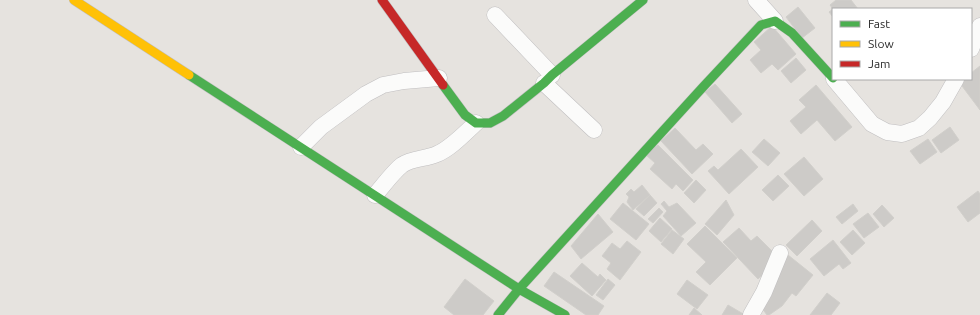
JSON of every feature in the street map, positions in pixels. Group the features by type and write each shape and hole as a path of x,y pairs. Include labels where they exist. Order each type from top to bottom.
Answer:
{"street":[{"path":"74,0 519,289 565,315"},
{"path":"382,0 465,115 476,124"},
{"path":"375,195 401,166 412,161 440,153 476,124 490,123 503,116 643,0"},
{"path":"756,0 775,21 792,33 832,76"},
{"path":"495,15 548,79 594,130"},
{"path":"498,315 519,289 761,25 775,21"},
{"path":"972,46 980,26"},
{"path":"301,147 322,127 366,94 383,86 404,81 439,78"},
{"path":"836,80 872,124 887,132 902,134 919,128 930,118 943,102 955,80"},
{"path":"751,315 764,292 780,253"}],"building":[{"path":"836,0 851,0 857,8 832,8 830,5"},
{"path":"798,7 815,28 802,38 786,17"},
{"path":"772,26 796,54 778,70 772,64 761,73 750,60 761,50 754,42"},
{"path":"796,58 806,70 791,83 781,71"},
{"path":"980,66 980,110 959,82 962,80 972,80 972,72"},
{"path":"715,84 742,114 732,123 705,92"},
{"path":"816,85 852,127 835,141 817,120 801,134 790,121 806,107 799,100"},
{"path":"950,127 959,140 941,153 932,140"},
{"path":"675,128 696,150 703,144 713,154 692,174 661,141"},
{"path":"764,139 780,153 768,166 752,152"},
{"path":"928,139 937,152 920,164 910,151"},
{"path":"658,145 693,180 683,191 676,184 672,189 650,169 655,163 645,154"},
{"path":"741,149 758,167 729,194 708,171 714,166 718,170"},
{"path":"804,157 823,179 804,196 784,174"},
{"path":"778,175 789,186 773,201 762,190"},
{"path":"696,180 706,190 694,203 684,193"},
{"path":"642,185 650,195 633,210 627,202 629,197 626,194 631,189 634,192"},
{"path":"978,191 980,194 980,213 968,222 957,207"},
{"path":"650,195 657,203 644,216 636,209"},
{"path":"726,200 734,215 717,235 705,224"},
{"path":"664,201 669,207 677,203 696,223 681,236 663,216 667,211 661,204"},
{"path":"623,203 649,224 636,240 610,219"},
{"path":"853,204 858,211 842,224 836,217"},
{"path":"882,205 894,218 884,227 873,214"},
{"path":"659,208 663,212 653,223 648,219"},
{"path":"868,213 879,227 864,238 853,224"},
{"path":"598,214 613,232 581,259 571,246"},
{"path":"660,218 672,229 661,242 649,231"},
{"path":"812,220 822,231 797,256 786,245"},
{"path":"705,226 737,258 710,285 696,272 706,262 687,244"},
{"path":"739,228 751,241 757,236 777,256 773,265 758,279 723,242"},
{"path":"672,230 684,239 673,254 661,244"},
{"path":"853,230 865,243 852,255 840,242"},
{"path":"833,240 851,263 843,269 839,264 824,276 810,259"},
{"path":"627,241 641,252 620,280 607,269 611,263 602,256 612,243 620,249"},
{"path":"788,255 813,275 796,296 792,293 782,306 767,315 759,304 776,271"},
{"path":"582,263 598,277 600,274 606,280 592,296 570,276"},
{"path":"554,272 604,306 598,315 586,315 544,286"},
{"path":"465,279 494,301 483,315 454,315 444,307"},
{"path":"608,279 615,285 603,300 596,295"},
{"path":"687,280 708,295 697,309 677,294"},
{"path":"827,293 840,303 831,315 810,315"},
{"path":"728,305 745,315 722,315"},
{"path":"694,308 702,315 689,315"}],"traffic: fast":[{"path":"443,85 465,115 476,123 490,123 503,116 643,0"},
{"path":"498,315 519,289 761,25 775,21 792,33 832,77"},
{"path":"189,75 519,289 565,315"}],"traffic: slow":[{"path":"74,0 189,75"}],"traffic: jam":[{"path":"382,0 443,85"}]}
